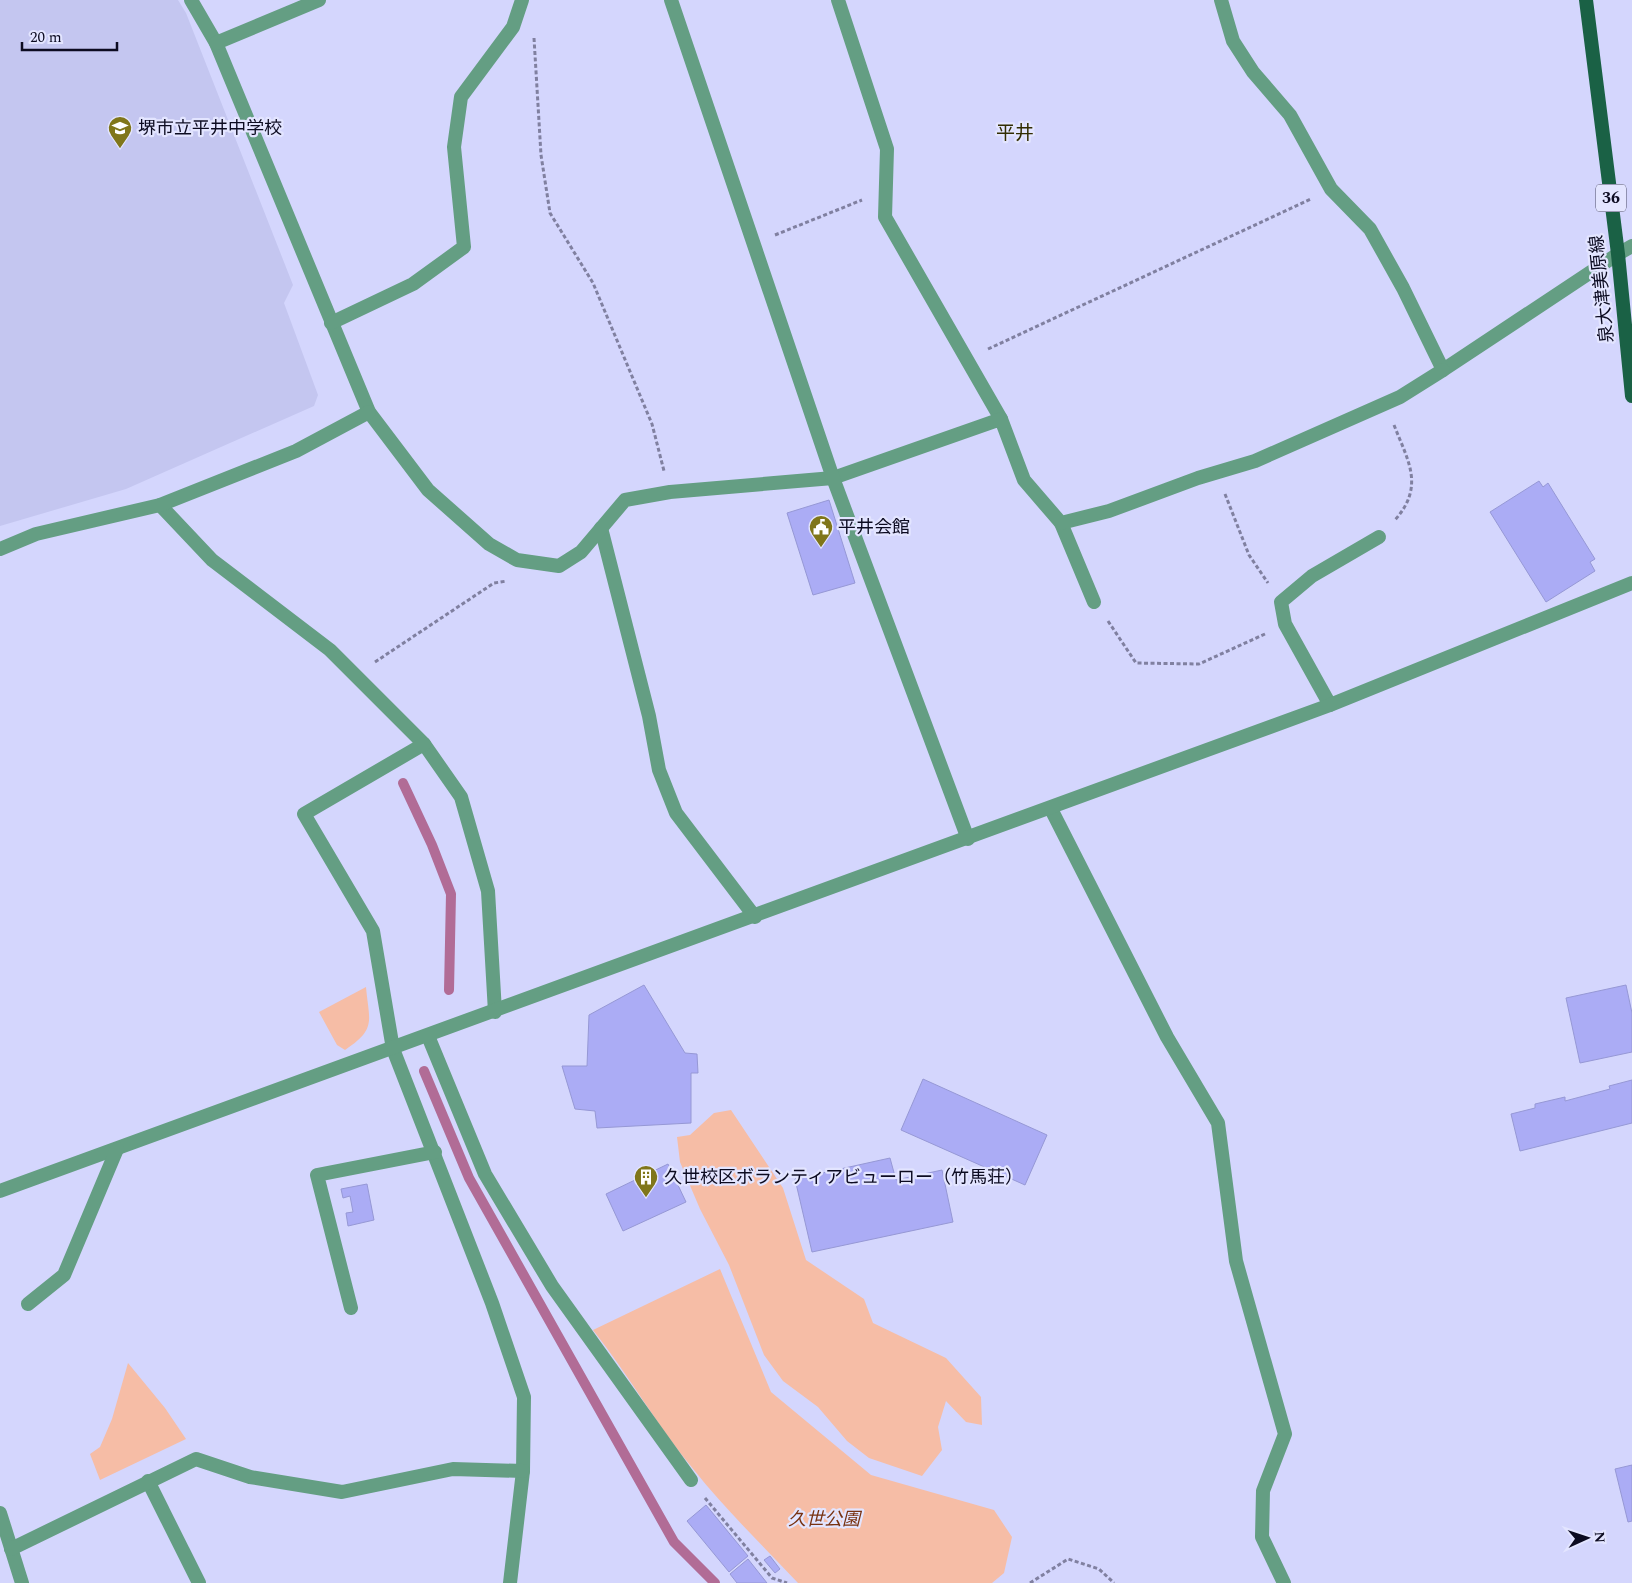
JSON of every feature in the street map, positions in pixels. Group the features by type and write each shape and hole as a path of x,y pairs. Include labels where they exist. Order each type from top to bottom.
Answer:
{"main road":[{"name":"泉大津美原線","path":"1586,0 1618,254 1632,396"}],"street":[{"path":"191,0 216,43 369,412 428,490 489,544 516,560 559,566 581,552 625,500 670,492 833,478 1001,419"},
{"path":"216,43 319,0"},
{"path":"331,323 413,284 464,247 454,147 461,97 513,27 522,0"},
{"path":"671,0 833,478 968,839"},
{"path":"838,0 888,149 885,217 1001,419 1024,480 1061,523 1094,602"},
{"path":"1221,0 1233,41 1253,72 1290,115 1331,189 1370,229 1403,288 1443,370"},
{"path":"1061,523 1109,511 1255,461 1386,403 1443,370 1632,246"},
{"path":"0,549 36,534 160,505 296,451 369,412"},
{"path":"160,505 212,560 330,650 424,744 461,797 488,891 495,1012"},
{"path":"601,528 649,716 659,770 676,813 755,917"},
{"path":"1330,704 1286,624 1281,602 1312,576 1379,537"},
{"path":"0,1191 1051,809 1330,704 1632,583"},
{"path":"424,744 304,814 373,932 393,1049 435,1152 492,1303 524,1396 523,1471 510,1583"},
{"path":"1051,809 1167,1037 1218,1123 1236,1262 1285,1434 1263,1491 1262,1537 1284,1583"},
{"path":"428,1036 485,1174 552,1286 691,1480"},
{"path":"28,1304 64,1275 117,1149"},
{"path":"350,1308 317,1175 435,1152"},
{"path":"11,1549 148,1480 196,1459 250,1477 342,1492 454,1469 523,1471"},
{"path":"148,1480 200,1583"},
{"path":"0,1513 22,1583"}],"path":[{"path":"534,31 535,79 541,155 550,213 593,283 652,424 670,492"},
{"path":"967,359 1331,189"},
{"path":"753,243 886,190"},
{"path":"1379,537 1400,514 1413,488 1410,468 1386,403"},
{"path":"1216,473 1249,555 1281,602"},
{"path":"355,675 494,583 516,579"},
{"path":"1094,602 1136,663 1199,664 1286,624"},
{"path":"691,1480 772,1578 786,1583"},
{"path":"1030,1583 1068,1559 1099,1569 1114,1583"}],"shaded area":[{"name":"堺市立平井中学校","path":"0,0 178,0 186,13 293,285 284,303 318,395 314,406 126,489 0,526"}],"green space":[{"path":"366,987 369,1023 362,1036 345,1050 337,1045 319,1012"},
{"path":"731,1110 783,1188 806,1260 864,1299 873,1323 946,1358 981,1397 982,1425 966,1422 946,1401 938,1427 942,1450 922,1476 869,1458 847,1441 818,1407 783,1381 764,1355 729,1265 700,1209 680,1162 677,1137 690,1135 714,1113"},
{"name":"久世公園","path":"720,1269 771,1392 871,1475 994,1510 1012,1537 1004,1573 992,1583 798,1583 732,1514 681,1453 593,1330"},
{"path":"128,1363 165,1408 186,1439 100,1480 90,1454 100,1447 112,1419"}],"building":[{"path":"1539,481 1543,487 1548,483 1595,559 1590,562 1595,571 1546,602 1490,512"},
{"name":"平井会館","path":"829,500 855,583 813,595 787,513"},
{"path":"644,985 685,1053 697,1054 698,1073 691,1073 691,1123 597,1128 595,1111 575,1109 562,1066 587,1066 589,1015"},
{"path":"1626,985 1632,1013 1632,1052 1580,1063 1566,998"},
{"path":"923,1079 1047,1135 1025,1185 901,1130"},
{"path":"1632,1080 1632,1123 1520,1151 1511,1114 1535,1108 1535,1104 1565,1097 1565,1101 1610,1089 1609,1086"},
{"path":"890,1158 896,1180 942,1170 953,1222 812,1252 795,1179"},
{"name":"久世校区ボランティアビューロー（竹馬荘）","path":"668,1164 686,1202 623,1231 606,1194"},
{"path":"367,1184 374,1220 348,1226 346,1213 353,1212 350,1196 343,1198 341,1189"},
{"path":"1632,1465 1632,1521 1628,1522 1615,1469"},
{"path":"706,1505 748,1556 729,1572 687,1521"},
{"path":"770,1556 780,1569 775,1573 764,1560"},
{"path":"748,1559 767,1583 737,1583 730,1574"}],"waterway":[{"path":"403,783 432,845 451,894 449,990"},
{"path":"424,1071 469,1178 674,1542 715,1583"}],"place":[{"name":"堺市立平井中学校","path":"120,149"},
{"name":"平井会館","path":"821,548"},
{"name":"久世校区ボランティアビューロー（竹馬荘）","path":"646,1198"}],"district":[{"name":"平井","path":"1015,133"}]}
